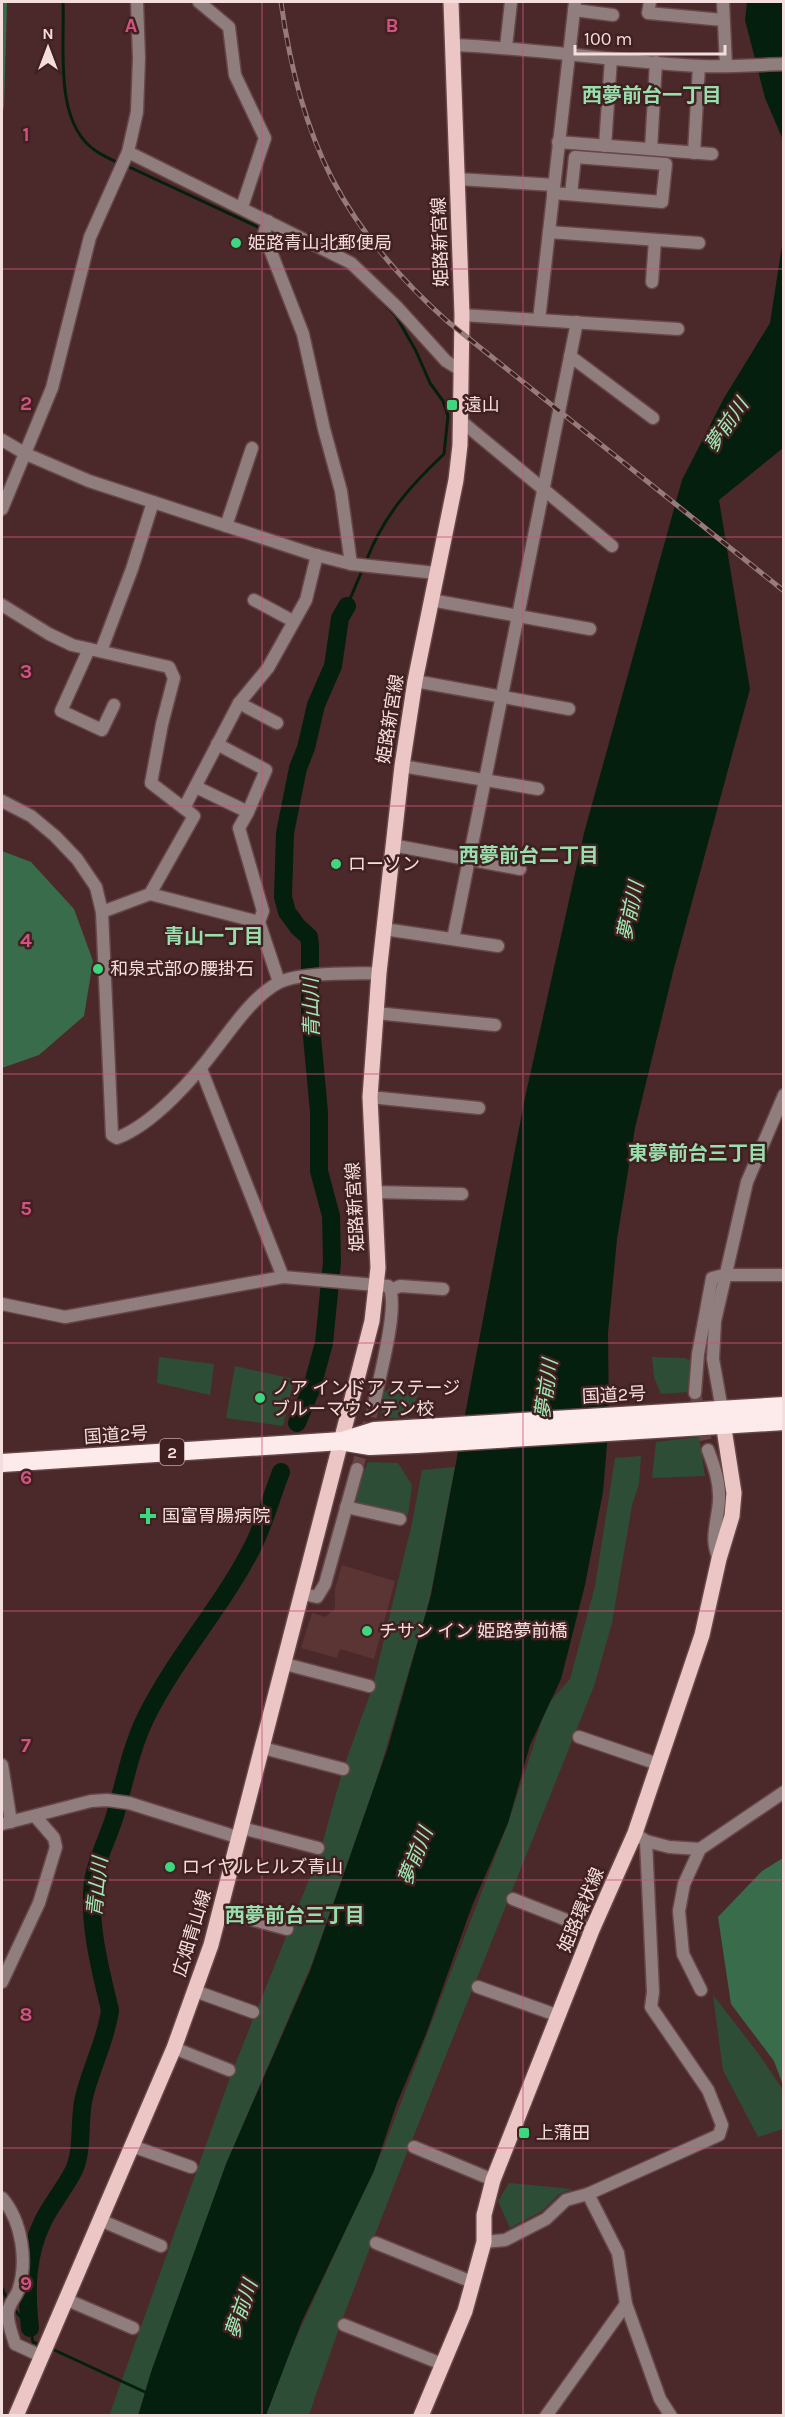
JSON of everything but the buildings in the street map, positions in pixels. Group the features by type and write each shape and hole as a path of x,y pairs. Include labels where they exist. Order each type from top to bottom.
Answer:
{"highway":[{"name":"国道2号","path":"723,1417 783,1406"},
{"name":"国道2号","path":"2,1463 342,1441 374,1431 418,1436 723,1417 783,1420"}],"main road":[{"name":"姫路新宮線","path":"342,1441 372,1321 384,1287 373,1192 370,1097 379,973 402,766 415,681 456,480 461,421 462,315 451,2"},
{"name":"姫路環状線","path":"421,2415 465,2311 484,2242 484,2215 492,2180 592,1930 640,1837 658,1764 702,1635 719,1559 732,1516 734,1493 723,1417"},
{"name":"広畑青山線","path":"16,2415 174,2048 195,1991 241,1833 342,1441"}],"street":[{"path":"2,509 52,388 90,237 127,156 137,112 139,58 137,2"},
{"path":"199,2 229,27 235,75 265,138 242,207"},
{"path":"506,47 511,2"},
{"path":"650,2 648,13 723,20"},
{"path":"723,2 723,20 730,67"},
{"path":"539,320 574,6 613,15"},
{"path":"453,45 506,47 611,60 699,66 783,64"},
{"path":"605,146 611,60"},
{"path":"651,149 657,62"},
{"path":"694,153 699,66"},
{"path":"558,142 711,154"},
{"path":"127,156 242,207 351,263 397,307 446,361 462,371"},
{"path":"458,179 553,189 662,202 666,164 575,157 571,194"},
{"path":"268,221 264,234 303,334 340,491 351,564"},
{"path":"549,232 699,243"},
{"path":"652,282 655,240"},
{"path":"462,315 678,329"},
{"path":"453,939 577,322"},
{"path":"570,356 653,418"},
{"path":"461,421 612,546"},
{"path":"2,440 26,454 89,481 317,555 351,564 436,573"},
{"path":"226,526 252,448"},
{"path":"114,705 102,730 61,711 95,650 132,569 153,502"},
{"path":"184,808 239,703 268,668 306,600 317,555"},
{"path":"254,600 293,621"},
{"path":"431,600 590,628"},
{"path":"2,605 49,634 72,645 169,667 174,678 162,724 151,783 195,816 150,894"},
{"path":"415,681 569,709"},
{"path":"239,703 277,723"},
{"path":"217,744 267,770 239,828 263,911 259,922 279,982"},
{"path":"402,766 538,789"},
{"path":"196,787 248,812"},
{"path":"2,801 31,816 55,836 77,860 96,887 102,912 112,1135 117,1138 146,1123 201,1069 237,1022 279,982 311,976 379,973"},
{"path":"392,845 520,869"},
{"path":"102,912 150,894 259,922"},
{"path":"384,929 498,946"},
{"path":"376,1013 495,1024"},
{"path":"201,1069 283,1277"},
{"path":"723,1417 713,1359 715,1321 747,1182 783,1095"},
{"path":"370,1097 478,1108"},
{"path":"373,1192 462,1194"},
{"path":"694,1393 698,1354 712,1278 724,1275 783,1275"},
{"path":"2,1304 65,1317 283,1277 384,1287 443,1289"},
{"path":"374,1404 390,1325 384,1287"},
{"path":"708,1450 717,1474 719,1500 713,1535 714,1548 719,1559"},
{"path":"303,1594 317,1597 325,1584 357,1469"},
{"path":"346,1507 400,1519"},
{"path":"285,1664 369,1686"},
{"path":"579,1737 658,1764"},
{"path":"263,1748 343,1769"},
{"path":"2,1765 6,1823 91,1801 107,1800 129,1803 241,1833 318,1848"},
{"path":"701,1990 683,1954 679,1911 684,1884 700,1849 783,1792"},
{"path":"2,1982 39,1903 56,1847 54,1838 35,1816"},
{"path":"484,2242 505,2240 546,2219 566,2200 588,2194 719,2135 722,2125 708,2090 651,2007 653,1992 640,1837 669,1847 700,1849"},
{"path":"513,1899 592,1930"},
{"path":"220,1911 287,1929"},
{"path":"478,1987 559,2016"},
{"path":"195,1991 253,2012"},
{"path":"174,2048 229,2070"},
{"path":"132,2146 191,2167"},
{"path":"414,2148 492,2180"},
{"path":"588,2194 618,2253 626,2304 660,2399 671,2415"},
{"path":"2,2198 14,2219 22,2244 17,2293 8,2308 8,2319 15,2344 42,2354"},
{"path":"100,2220 161,2246"},
{"path":"376,2243 472,2282"},
{"path":"65,2299 134,2328"},
{"path":"546,2415 626,2304"},
{"path":"344,2325 442,2364"}],"shaded area":[{"path":"159,1357 214,1364 210,1395 157,1383"},
{"path":"652,1357 685,1358 691,1361 688,1392 661,1394 654,1377"},
{"name":"ノア インドア ステージ ブルーマウンテン校","path":"235,1366 294,1379 283,1426 226,1418"},
{"path":"389,1389 418,1395 407,1418 381,1418 383,1393"},
{"path":"699,1437 705,1476 652,1478 656,1442"},
{"path":"641,1456 639,1484 632,1505 612,1623 594,1686 406,2155 340,2325 309,2415 266,2416 285,2362 384,2147 508,1823 547,1705 570,1679 595,1586 615,1458"},
{"path":"368,1462 398,1463 412,1485 408,1515 352,1503"},
{"path":"455,1467 429,1602 375,1785 312,1963 226,2164 138,2415 109,2416 232,2072 320,1852 343,1769 372,1689 412,1523 422,1470"},
{"path":"342,1565 395,1581 374,1659 340,1649 337,1658 301,1648 312,1613 325,1617 335,1609 335,1589"},
{"path":"713,1995 781,2087 783,2129 758,2137 723,2070"},
{"path":"509,2183 572,2189 559,2194 542,2211 510,2228 498,2201"}],"green space":[{"path":"2,2 7,2 2,114"},
{"path":"2,851 31,862 74,909 93,961 84,1016 39,1055 2,1068"},
{"path":"783,1858 783,2085 774,2061 731,2004 718,1917 762,1871"}],"water":[{"path":"747,2 783,2 783,140 765,98 745,20"},
{"name":"夢前川","path":"783,239 783,448 719,500 750,689 674,968 635,1128 617,1239 608,1333 609,1421 603,1492 585,1585 561,1679 530,1745 508,1823 472,1906 426,2034 397,2103 374,2171 302,2321 266,2415 138,2416 151,2372 226,2164 310,1971 388,1747 431,1595 524,1102 584,833 682,480 724,398 770,323"}],"waterway":[{"path":"63,2 64,82 73,122 82,138 96,151 121,164"},
{"path":"127,166 262,229"},
{"path":"268,232 307,247"},
{"path":"367,559 390,515 420,477 444,454 448,416 443,401 430,383 416,351 396,316 380,299"},
{"path":"347,606 361,573"},
{"name":"青山川","path":"297,1423 312,1387 324,1343 332,1262 331,1216 319,1171 319,1112 310,1015 310,945 309,937 287,912 283,897 285,833 298,768 306,748 316,705 333,666 340,618 347,606"},
{"name":"青山川","path":"30,2328 28,2287 33,2247 43,2221 77,2162 83,2102 105,2034 110,2010 96,1946 92,1913 93,1881 97,1863 113,1821 132,1752 146,1717 171,1673 242,1566 258,1535 281,1472"},
{"path":"2,2288 8,2301"},
{"name":"青山川","path":"14,2309 30,2328 33,2342 41,2345"},
{"path":"50,2348 147,2393"}],"tunnel":[{"path":"695,1393 708,1450"},
{"path":"357,1469 374,1404"}],"railway":[{"path":"281,2 300,97 314,139 353,215 379,251 410,286 447,321 784,591"}],"place":[{"name":"姫路青山北郵便局","path":"236,243"},
{"name":"遠山","path":"452,405"},
{"name":"ローソン","path":"336,864"},
{"name":"和泉式部の腰掛石","path":"98,969"},
{"name":"ノア インドア ステージ ブルーマウンテン校","path":"260,1398"},
{"name":"国富胃腸病院","path":"148,1516"},
{"name":"チサン イン 姫路夢前橋","path":"367,1631"},
{"name":"ロイヤルヒルズ青山","path":"170,1867"},
{"name":"上蒲田","path":"524,2133"}],"district":[{"name":"西夢前台一丁目","path":"652,95"},
{"name":"西夢前台二丁目","path":"529,855"},
{"name":"青山一丁目","path":"214,936"},
{"name":"東夢前台三丁目","path":"698,1153"},
{"name":"西夢前台三丁目","path":"295,1915"}]}
